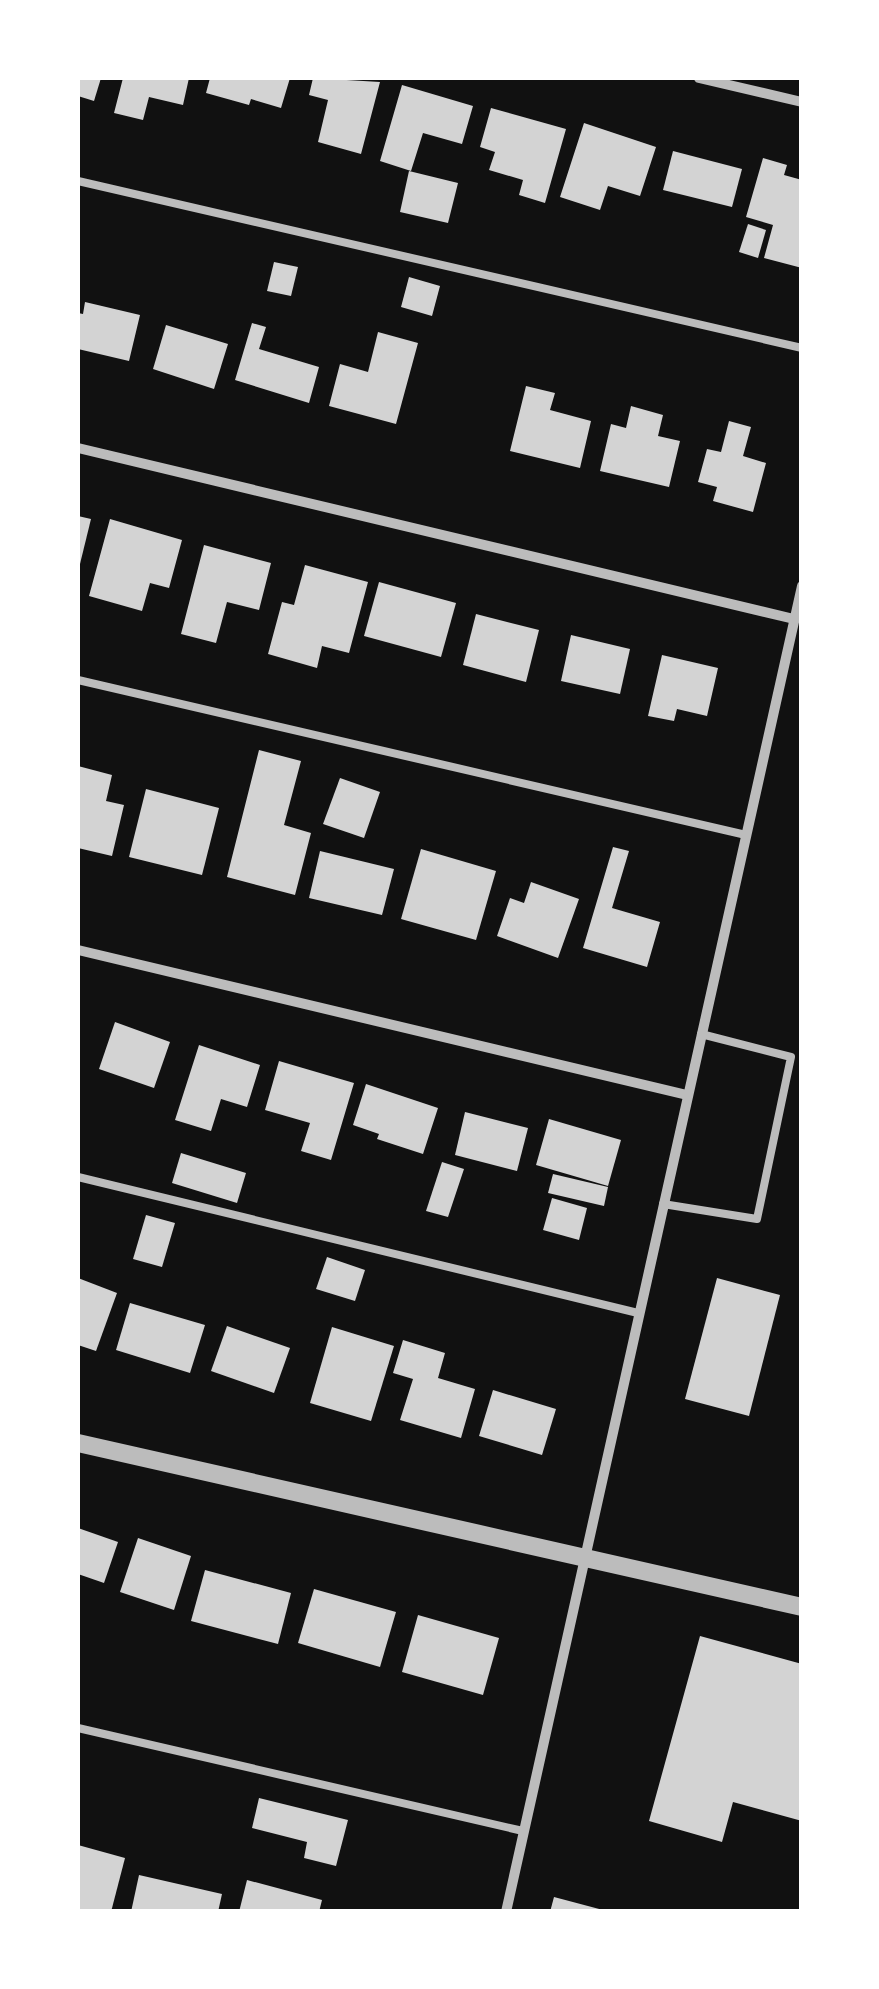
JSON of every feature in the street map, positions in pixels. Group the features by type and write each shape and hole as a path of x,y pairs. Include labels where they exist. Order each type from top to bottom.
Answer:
{"street":[{"path":"699,78 802,102"},
{"path":"78,448 794,619"},
{"path":"506,1912 802,586"},
{"path":"78,950 687,1095"},
{"path":"78,1444 802,1607"}],"lane":[{"path":"78,181 802,348"},
{"path":"78,680 746,835"},
{"path":"663,1204 756,1220 791,1057 701,1034"},
{"path":"78,1177 638,1313"},
{"path":"78,1728 523,1831"}],"building":[{"path":"78,78 101,78 94,101 78,96"},
{"path":"123,78 189,78 183,105 149,97 143,120 114,113"},
{"path":"210,78 290,78 281,108 251,99 249,105 206,93"},
{"path":"313,78 380,82 361,154 318,142 328,100 309,95"},
{"path":"402,85 473,106 462,144 423,133 411,171 380,161"},
{"path":"491,108 566,129 545,203 519,195 523,180 489,170 495,152 480,147"},
{"path":"584,123 656,147 640,196 608,186 600,210 560,197"},
{"path":"673,151 742,169 732,207 663,190"},
{"path":"763,158 787,165 784,175 802,180 802,268 764,258 773,225 746,217"},
{"path":"409,171 458,183 448,223 400,212"},
{"path":"748,224 766,230 758,258 739,252"},
{"path":"274,262 298,267 291,296 267,291"},
{"path":"409,277 440,286 432,316 401,307"},
{"path":"85,302 140,315 129,361 78,349 78,313 83,314"},
{"path":"252,323 266,327 259,349 319,367 309,403 235,380"},
{"path":"166,325 228,344 214,389 153,369"},
{"path":"378,332 418,343 396,424 329,406 340,364 368,372"},
{"path":"526,386 555,393 550,410 591,421 580,468 510,451"},
{"path":"631,406 663,415 658,436 680,441 669,487 600,471 611,424 626,428"},
{"path":"729,421 751,427 743,456 766,463 753,512 713,501 717,487 698,482 707,449 721,452"},
{"path":"78,516 91,519 79,568 78,567"},
{"path":"110,519 182,540 169,588 150,583 142,611 89,596"},
{"path":"204,545 271,563 259,610 227,602 216,643 181,634"},
{"path":"305,565 368,582 349,653 322,646 317,668 268,654 282,602 294,605"},
{"path":"379,582 456,603 441,657 364,636"},
{"path":"476,614 539,630 526,682 463,665"},
{"path":"571,635 630,649 620,694 561,681"},
{"path":"662,655 718,668 707,716 677,709 674,721 648,716"},
{"path":"259,750 301,761 284,825 311,833 295,895 227,877"},
{"path":"78,766 112,775 106,801 124,805 112,856 78,848"},
{"path":"340,778 380,792 364,838 323,824"},
{"path":"146,789 219,808 202,875 129,857"},
{"path":"613,847 629,851 612,908 660,922 647,967 583,948"},
{"path":"421,849 496,871 476,940 401,919"},
{"path":"320,851 394,869 382,915 309,898"},
{"path":"531,882 579,899 558,958 497,936 510,898 524,903"},
{"path":"115,1022 170,1042 154,1088 99,1069"},
{"path":"199,1045 260,1065 247,1107 221,1099 211,1131 175,1120"},
{"path":"279,1061 354,1083 331,1160 301,1151 310,1123 265,1110"},
{"path":"366,1084 438,1108 423,1154 377,1139 379,1134 353,1125"},
{"path":"465,1112 528,1128 517,1171 455,1155"},
{"path":"549,1119 621,1140 608,1186 536,1165"},
{"path":"181,1153 246,1173 237,1203 172,1183"},
{"path":"442,1162 464,1169 448,1217 426,1211"},
{"path":"553,1174 608,1187 604,1206 548,1193"},
{"path":"552,1198 587,1208 579,1240 543,1230"},
{"path":"146,1215 175,1223 162,1267 133,1259"},
{"path":"327,1257 365,1270 355,1301 316,1289"},
{"path":"78,1278 117,1293 96,1351 78,1345"},
{"path":"717,1278 780,1295 749,1416 685,1399"},
{"path":"130,1303 205,1325 190,1373 116,1350"},
{"path":"227,1326 290,1348 274,1393 211,1371"},
{"path":"332,1327 394,1346 371,1421 310,1403"},
{"path":"403,1340 445,1353 438,1378 475,1389 461,1438 400,1420 413,1379 393,1373"},
{"path":"493,1390 556,1409 542,1455 479,1436"},
{"path":"78,1528 118,1542 104,1583 78,1574"},
{"path":"138,1538 191,1556 174,1610 120,1592"},
{"path":"205,1570 291,1593 278,1644 191,1621"},
{"path":"314,1589 396,1612 380,1667 298,1643"},
{"path":"418,1615 499,1638 483,1695 402,1672"},
{"path":"700,1636 802,1664 802,1821 733,1802 722,1842 649,1821"},
{"path":"259,1798 348,1820 336,1866 304,1858 307,1842 252,1828"},
{"path":"78,1845 125,1858 111,1912 78,1912"},
{"path":"139,1875 222,1894 218,1912 131,1912"},
{"path":"247,1880 322,1900 319,1912 239,1912"},
{"path":"554,1897 603,1910 603,1912 550,1912"}]}
